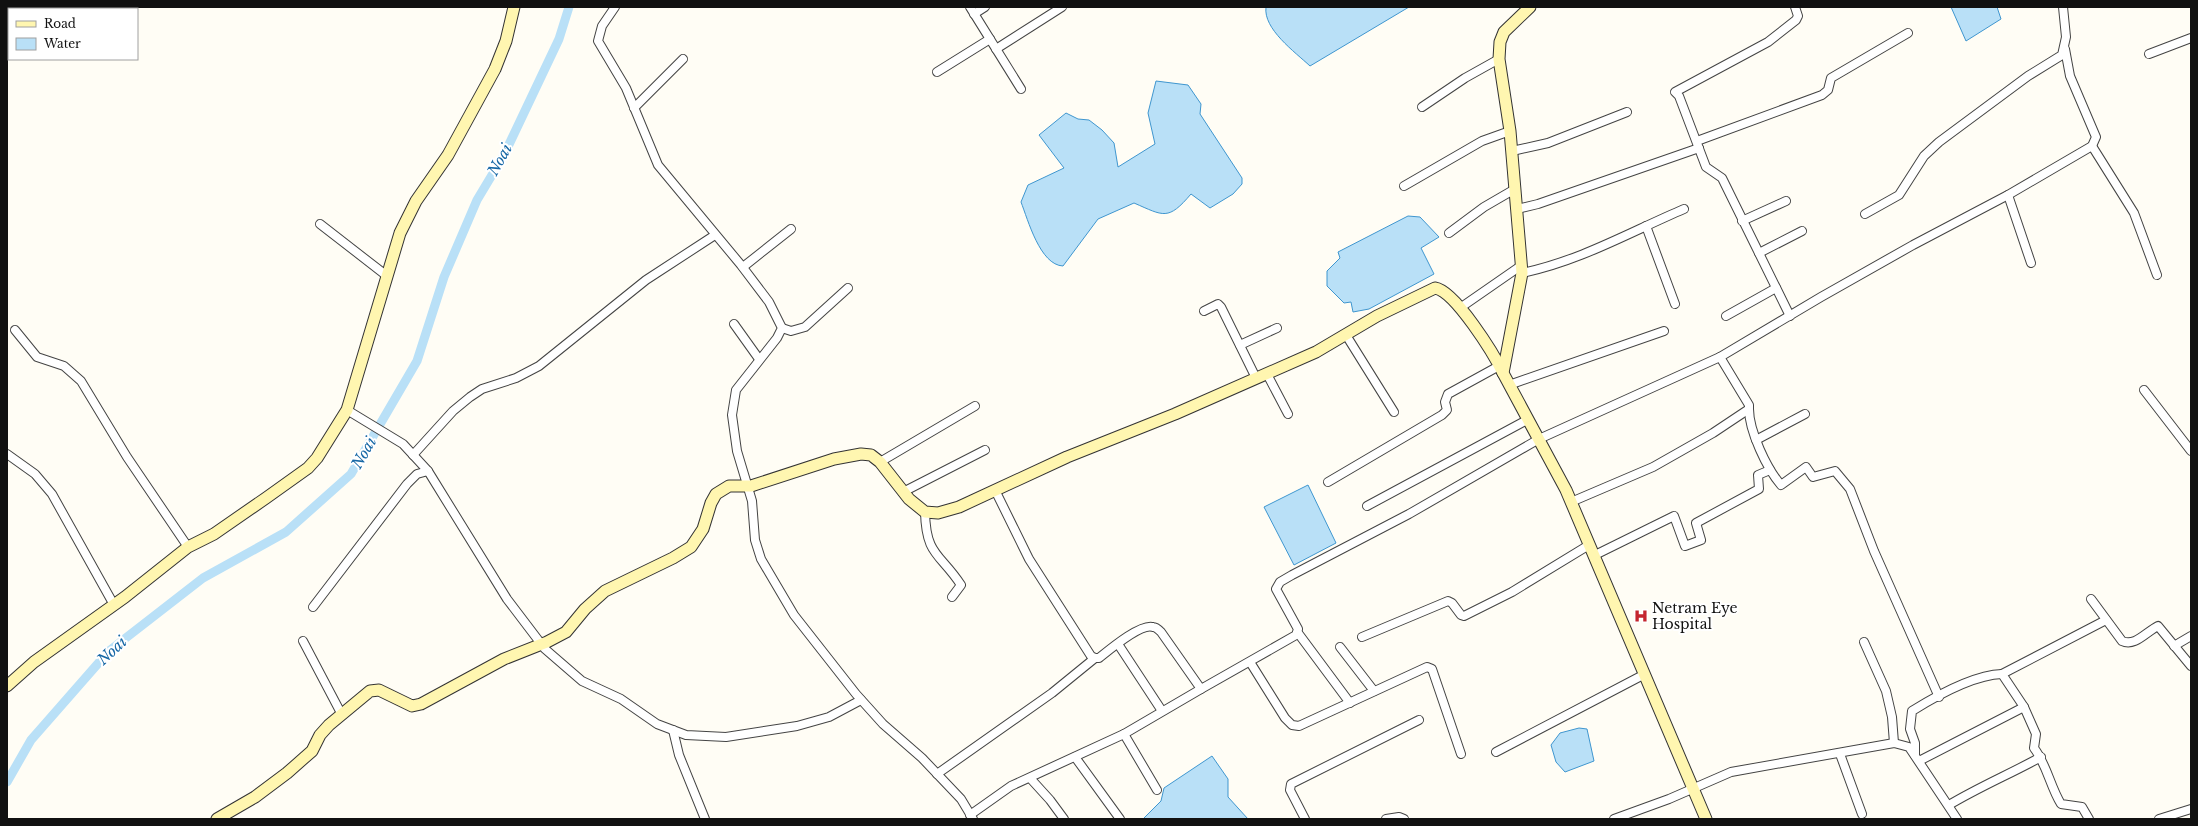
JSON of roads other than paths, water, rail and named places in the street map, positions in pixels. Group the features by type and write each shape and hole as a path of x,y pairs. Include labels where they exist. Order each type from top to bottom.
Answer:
{"street":[{"path":"7,686 34,662 114,605 188,547 214,534 308,468 322,451 347,410 400,233 416,201 448,155 495,69 506,41 514,7"},
{"path":"615,7 602,26 598,41 626,88 658,165 743,267 769,302 782,328 790,331 805,327 848,288"},
{"path":"985,7 972,10 1021,89"},
{"path":"996,49 1062,7"},
{"path":"1501,370 1522,269 1510,132 1499,59 1500,42 1504,32 1530,7"},
{"path":"1790,316 1722,178 1706,167 1679,96 1675,92 1768,42 1791,26 1798,16 1795,7"},
{"path":"1350,703 1298,633 1276,589 1280,582 1323,557 1409,514 1539,439 1720,357 1913,245 2008,196 2092,146 2096,137 2070,76 2065,49 2066,37 2063,7"},
{"path":"1517,209 1538,204 1698,145 1822,95 1828,90 1831,78 1908,33"},
{"path":"937,72 990,38"},
{"path":"2149,54 2191,38"},
{"path":"1865,214 1899,195 1931,148 2028,76 2058,60 2065,49"},
{"path":"1422,107 1465,78 1499,59"},
{"path":"634,108 683,60"},
{"path":"1512,151 1548,143 1627,112"},
{"path":"1404,186 1482,141 1510,132"},
{"path":"2092,146 2134,213 2157,275"},
{"path":"1449,233 1484,207 1515,189"},
{"path":"2008,196 2031,263"},
{"path":"1742,221 1786,201"},
{"path":"1460,308 1522,269 1546,268 1577,257 1621,239 1684,209"},
{"path":"320,224 387,276"},
{"path":"1646,226 1675,304"},
{"path":"743,267 792,229"},
{"path":"1758,253 1802,231"},
{"path":"413,455 453,411 470,396 482,389 516,378 539,366 646,280 715,235"},
{"path":"217,819 255,797 286,774 312,751 320,735 370,691 379,690 412,706 421,704 504,659 566,632 585,609 605,591 673,558 691,547 703,529 711,503 716,494 729,486 751,486 834,459 861,454 871,455 880,462 903,492 925,512 938,513 959,507 1067,457 1175,414 1316,352 1389,310 1435,288 1441,289 1449,294 1460,308 1501,370 1527,420 1554,466 1571,502 1706,819"},
{"path":"1726,316 1776,288"},
{"path":"1204,311 1218,304 1221,307 1256,378"},
{"path":"734,324 759,359"},
{"path":"782,328 777,338 736,390 732,415 737,450 746,485 752,501 755,540 761,559 794,615 861,700 961,799 972,817 1012,786 1124,734 1298,633"},
{"path":"1240,345 1277,328"},
{"path":"15,330 37,357 64,366 81,381 127,457 188,547"},
{"path":"1509,385 1664,331"},
{"path":"1346,334 1394,412"},
{"path":"1720,357 1749,405 1748,409 1756,440 1770,470 1781,485 1806,467 1813,477 1835,471 1850,489 1874,551 1939,697"},
{"path":"1328,482 1442,415 1447,410 1445,402 1448,394 1501,370"},
{"path":"1267,374 1288,414"},
{"path":"2144,390 2191,451"},
{"path":"880,462 975,406"},
{"path":"1571,502 1653,467 1713,433 1748,409"},
{"path":"347,410 403,444 428,471 507,599 541,644 582,681 621,699 657,724 686,735 726,738 797,726 829,717 861,700"},
{"path":"1756,440 1805,414"},
{"path":"1366,506 1527,420"},
{"path":"903,492 985,450"},
{"path":"7,454 35,474 52,494 114,605"},
{"path":"1594,556 1674,516 1685,546 1701,540 1696,523 1759,489 1758,475 1770,470"},
{"path":"313,607 407,484 417,474 428,471"},
{"path":"995,490 1030,559 1094,658"},
{"path":"925,512 926,535 929,544 961,585 952,597"},
{"path":"1362,637 1448,601 1452,603 1461,615 1464,616 1512,592 1589,545"},
{"path":"2091,599 2122,641 2128,644 2133,643 2158,626 2191,666"},
{"path":"1917,758 1915,744 1910,729 1912,711 1988,674 2002,674 2106,620"},
{"path":"937,774 1052,693 1094,658 1145,627 1153,626 1161,632 1200,689"},
{"path":"2174,646 2191,636"},
{"path":"303,641 342,715"},
{"path":"1864,642 1886,691 1892,717 1894,743"},
{"path":"1118,644 1162,711"},
{"path":"1340,647 1374,691"},
{"path":"1250,662 1285,718 1292,725 1299,726 1307,724 1423,668 1427,667 1432,669 1461,754"},
{"path":"1496,752 1645,674"},
{"path":"2002,674 2024,707 2036,734 2034,748 2041,757 2053,792 2061,804 2082,807 2089,819"},
{"path":"1917,758 2024,707"},
{"path":"1305,819 1290,790 1291,784 1419,720"},
{"path":"673,730 679,755 705,819"},
{"path":"1124,734 1157,790"},
{"path":"1614,819 1669,799 1693,787 1731,772 1840,754 1894,743 1909,747 1957,819"},
{"path":"1840,754 1862,814"},
{"path":"1075,757 1120,819"},
{"path":"1949,805 1987,783 2002,779 2041,757"},
{"path":"1030,778 1050,800 1064,819"},
{"path":"2159,819 2191,809"},
{"path":"1386,819 1399,817 1404,819"}],"water":[{"path":"1266,7 1409,7 1310,66 1281,40 1275,32 1266,15"},
{"path":"1951,7 1997,7 2001,19 1966,41"},
{"path":"1156,81 1188,85 1201,104 1200,114 1242,178 1242,184 1233,194 1210,208 1191,194 1177,209 1165,214 1152,211 1134,203 1098,219 1063,266 1055,264 1041,250 1031,230 1021,202 1028,185 1064,168 1039,135 1066,113 1078,119 1089,120 1102,130 1114,143 1118,167 1155,144 1148,113"},
{"path":"1408,216 1420,217 1439,237 1421,248 1434,274 1369,309 1353,312 1351,302 1344,303 1327,286 1327,271 1340,258 1338,252"},
{"path":"1308,485 1336,543 1294,565 1264,507"},
{"path":"1579,728 1587,729 1594,761 1565,772 1556,762 1551,745 1560,733"},
{"path":"1212,756 1228,779 1228,797 1248,819 1143,819 1161,801 1164,788"}],"waterway":[{"name":"Noai","path":"7,782 31,740 109,651 203,578 286,532 351,474 417,361 444,277 477,200 504,155 559,39 569,7"}],"place":[{"name":"Netram Eye Hospital","path":"1641,616"}]}
